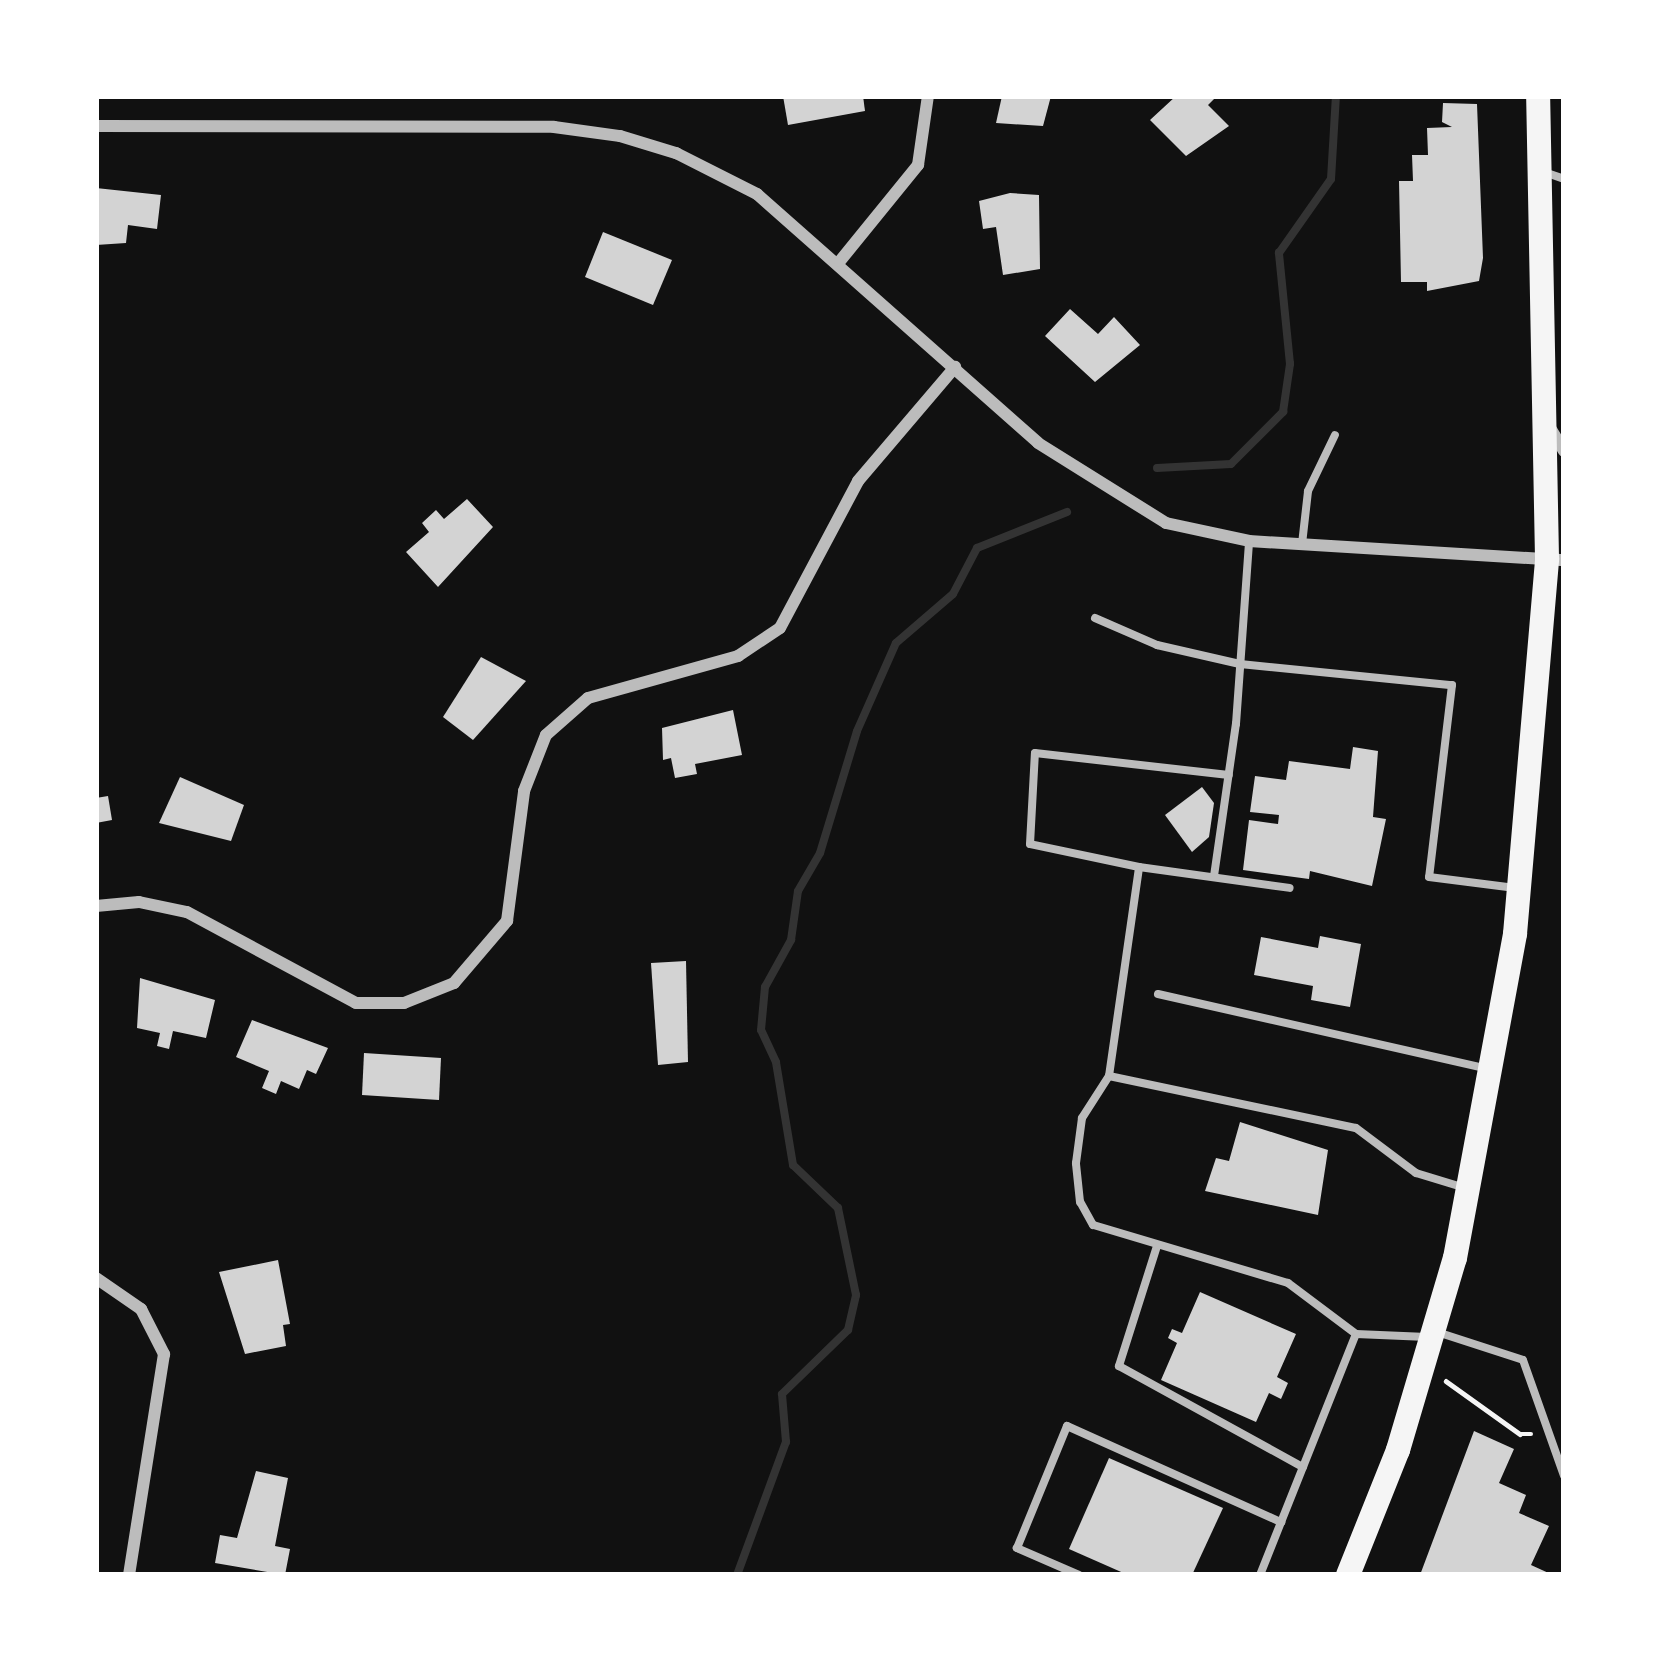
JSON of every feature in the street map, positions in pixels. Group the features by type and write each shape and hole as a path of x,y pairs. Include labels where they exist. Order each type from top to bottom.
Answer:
{"main road":[{"path":"1348,1575 1434,1335 1492,1070 1521,889 1555,559 1547,422 1554,364 1552,175 1538,96"}],"street":[{"path":"841,261 918,165 928,96"},
{"path":"96,126 586,129 676,153 730,178 841,261 955,368 1101,489 1166,523 1249,541 1302,546 1555,559"},
{"path":"96,906 140,902 187,912 356,1003 404,1003 454,983 507,921 524,791 546,735 588,698 726,661 780,628 858,482 955,368"},
{"path":"1547,422 1564,451"},
{"path":"96,1278 141,1309 164,1354 129,1575"}],"lane":[{"path":"1302,546 1309,491 1335,434"},
{"path":"1214,876 1229,775 1249,541"},
{"path":"1095,618 1157,644 1240,664 1452,685 1429,878 1521,889"},
{"path":"1229,775 1035,753 1030,844 1139,867 1290,887"},
{"path":"1139,867 1109,1076 1082,1118 1080,1202 1105,1232 1288,1283 1356,1334 1434,1335 1523,1360 1564,1476"},
{"path":"1158,994 1492,1070"},
{"path":"1109,1076 1356,1128 1416,1172 1468,1189"},
{"path":"1157,1246 1119,1366 1303,1467"},
{"path":"1260,1575 1356,1334"},
{"path":"1079,1575 1017,1548 1067,1426 1281,1522"}],"path":[{"path":"1446,1381 1520,1434 1550,1433"}],"building":[{"path":"783,96 863,96 865,111 788,125"},
{"path":"1002,96 1051,96 1043,126 996,123"},
{"path":"1176,96 1217,96 1208,105 1229,126 1186,156 1150,120"},
{"path":"1443,103 1477,104 1483,258 1479,281 1427,291 1427,282 1401,282 1399,181 1413,181 1412,155 1428,155 1427,128 1452,127 1442,122"},
{"path":"96,188 161,195 157,229 128,225 126,243 96,245"},
{"path":"1010,193 1039,195 1040,269 1003,275 996,227 983,229 979,201"},
{"path":"603,232 672,260 653,305 585,277"},
{"path":"1070,309 1098,334 1114,317 1140,345 1095,382 1045,336"},
{"path":"467,499 493,527 438,587 406,552 429,532 422,523 436,510 444,519"},
{"path":"481,657 526,681 473,740 443,717"},
{"path":"733,710 742,755 695,764 697,774 675,778 671,758 663,760 662,728"},
{"path":"1353,747 1378,751 1373,817 1386,819 1372,886 1310,871 1309,879 1243,870 1249,820 1278,824 1279,815 1250,812 1255,776 1286,780 1289,761 1350,769"},
{"path":"180,777 244,805 231,841 159,823"},
{"path":"1202,787 1214,803 1209,837 1192,852 1165,815"},
{"path":"108,796 112,820 96,823 96,798"},
{"path":"1320,936 1361,944 1350,1007 1311,1000 1313,986 1254,975 1261,937 1318,948"},
{"path":"686,961 688,1062 658,1065 651,963"},
{"path":"140,978 215,1000 206,1038 173,1031 169,1049 157,1046 160,1033 137,1028"},
{"path":"252,1020 328,1048 316,1074 307,1070 299,1089 281,1081 276,1094 262,1088 269,1071 236,1057"},
{"path":"364,1053 441,1058 439,1100 362,1095"},
{"path":"1240,1122 1328,1150 1318,1215 1205,1191 1216,1158 1229,1161"},
{"path":"278,1260 290,1324 283,1325 286,1346 245,1354 219,1272"},
{"path":"1200,1292 1296,1334 1277,1377 1288,1383 1281,1399 1269,1393 1256,1422 1161,1380 1177,1343 1168,1338 1172,1329 1182,1333"},
{"path":"1474,1431 1514,1449 1499,1483 1526,1495 1519,1513 1549,1526 1531,1565 1553,1575 1420,1575"},
{"path":"1109,1458 1223,1508 1192,1575 1128,1575 1069,1549"},
{"path":"256,1471 288,1478 275,1546 290,1549 285,1575 215,1563 220,1535 237,1538"}],"waterway":[{"path":"1157,468 1231,464 1283,412 1290,364 1279,253 1331,179 1336,96"},
{"path":"737,1575 786,1442 782,1394 848,1330 856,1295 838,1208 793,1165 776,1062 761,1030 765,987 791,940 798,891 820,853 857,731 896,643 953,594 977,548 1067,512"}]}
